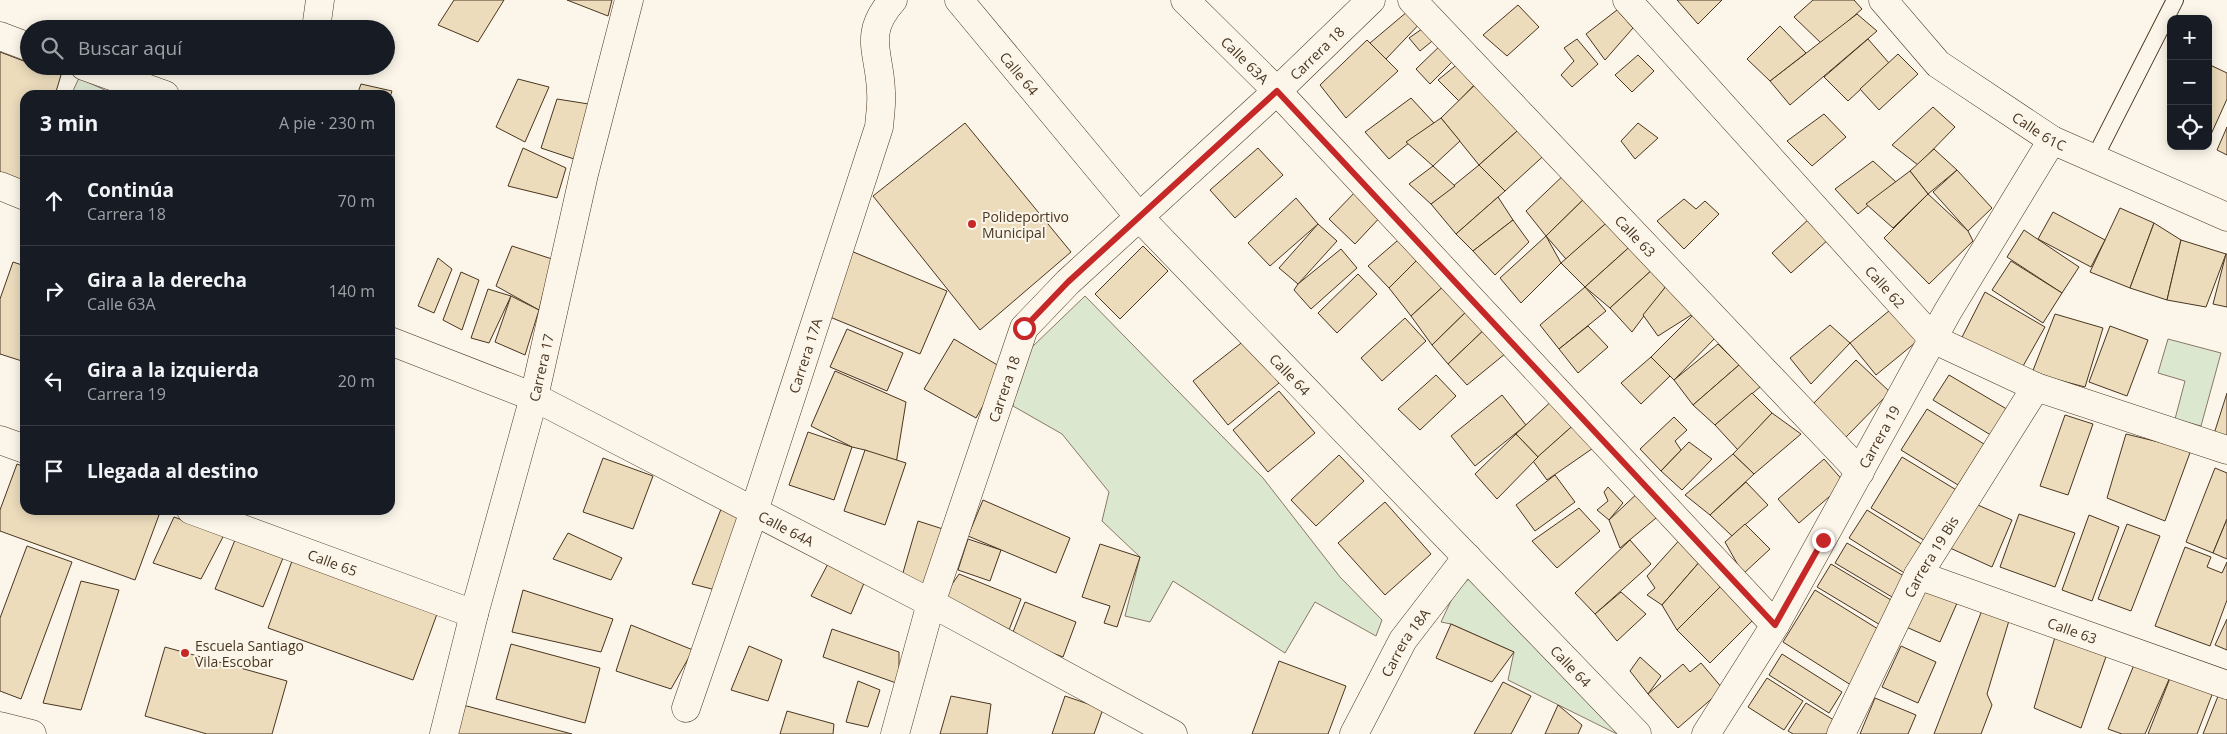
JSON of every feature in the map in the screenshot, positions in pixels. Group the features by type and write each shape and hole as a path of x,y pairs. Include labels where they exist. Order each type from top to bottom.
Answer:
{"street":[{"path":"317,20 320,0"},
{"name":"Carrera 17","path":"444,734 474,614 534,397 584,174 629,0"},
{"name":"Carrera 17A","path":"686,708 754,511 879,127 882,92 873,36 885,9 893,0"},
{"name":"Calle 64","path":"959,0 1140,218 1637,734"},
{"name":"Calle 63A","path":"1185,0 1277,91 1775,625"},
{"name":"Carrera 18","path":"895,734 931,603 1024,328 1068,282 1277,91 1372,0"},
{"name":"Calle 63","path":"1412,0 1860,472"},
{"name":"Calle 62","path":"1627,0 1933,339 2036,387 2227,450"},
{"name":"Calle 61C","path":"1883,0 1938,64 2052,140 2227,217"},
{"path":"0,36 20,44"},
{"path":"109,75 151,90"},
{"name":"Carrera 19","path":"1706,734 1775,625 1948,311 2052,140"},
{"path":"0,186 20,194"},
{"name":"Calle 64A","path":"395,343 534,397 931,603 1173,734"},
{"name":"Carrera 19 Bis","path":"1841,734 1918,575 2036,387"},
{"path":"0,440 20,447"},
{"name":"Calle 65","path":"205,515 474,614"},
{"name":"Carrera 18A","path":"1354,734 1403,640 1467,557"},
{"name":"Calle 63","path":"1918,575 2227,685"},
{"path":"0,726 32,734"}],"lane":[{"path":"2094,159 2175,0"}],"green space":[{"path":"79,78 105,90 73,90"},
{"path":"1085,296 1263,478 1340,577 1382,620 1376,636 1315,602 1285,653 1173,581 1150,622 1125,616 1140,557 1102,521 1109,492 1062,434 1013,406 1018,366 1032,347"},
{"path":"2168,339 2221,353 2201,426 2175,419 2185,381 2158,373"},
{"path":"1473,576 1627,734 1617,734 1508,680 1514,652 1451,624 1441,622 1457,588"}],"building":[{"path":"454,0 504,0 478,42 438,25"},
{"path":"567,0 612,0 608,16"},
{"path":"1677,0 1722,0 1698,24"},
{"path":"1813,0 1854,0 1862,9 1822,44 1794,17"},
{"path":"1518,5 1539,27 1507,56 1483,35"},
{"path":"1414,6 1426,17 1386,59 1370,43"},
{"path":"1617,10 1633,28 1605,60 1586,34"},
{"path":"1857,14 1877,31 1790,105 1770,81"},
{"path":"1432,22 1442,33 1420,51 1409,38"},
{"path":"1780,26 1806,53 1770,81 1747,59"},
{"path":"1577,39 1598,64 1572,87 1561,75 1574,61 1564,48"},
{"path":"1868,39 1889,63 1848,101 1824,77"},
{"path":"1367,40 1398,71 1346,118 1320,85"},
{"path":"1445,41 1459,55 1430,84 1416,69"},
{"path":"0,52 20,60 20,75 61,75 56,90 20,90 20,182 0,172"},
{"path":"1898,54 1918,74 1879,110 1860,89"},
{"path":"1638,55 1654,71 1632,92 1615,75"},
{"path":"1459,63 1477,82 1459,101 1438,80"},
{"path":"2212,66 2227,73 2227,99 2212,132"},
{"path":"1483,77 1525,124 1479,165 1441,118"},
{"path":"518,79 549,87 525,142 496,127"},
{"path":"361,84 388,90 359,90"},
{"path":"1411,98 1434,123 1389,159 1365,132"},
{"path":"557,99 595,105 583,162 541,148"},
{"path":"1933,107 1955,127 1918,165 1892,145"},
{"path":"1824,114 1846,137 1812,166 1787,141"},
{"path":"1441,118 1460,141 1433,166 1406,142"},
{"name":"Polideportivo Municipal","path":"965,123 1071,252 980,330 873,196"},
{"path":"1638,123 1658,138 1635,159 1621,141"},
{"path":"1525,124 1550,150 1505,191 1479,165"},
{"path":"2227,127 2227,155 2217,150"},
{"path":"523,148 566,168 557,198 508,186"},
{"path":"1258,148 1283,175 1235,218 1210,190"},
{"path":"1934,149 1957,170 1928,194 1910,171"},
{"path":"1873,161 1896,182 1858,214 1835,189"},
{"path":"1479,165 1505,191 1456,234 1431,204"},
{"path":"1433,166 1455,186 1431,204 1409,184"},
{"path":"1957,170 1992,208 1968,231 1933,192"},
{"path":"1568,171 1589,194 1546,236 1526,211"},
{"path":"1910,171 1928,194 1893,228 1866,204"},
{"path":"1359,188 1384,213 1355,244 1329,219"},
{"path":"1589,194 1612,218 1566,259 1546,236"},
{"path":"1928,194 1968,231 1973,241 1929,284 1884,238"},
{"path":"1498,197 1513,220 1473,251 1456,234"},
{"path":"1296,198 1318,224 1270,266 1248,243"},
{"path":"1684,199 1696,209 1705,201 1719,214 1684,249 1657,221"},
{"path":"2120,208 2154,223 2130,288 2090,272"},
{"path":"2053,212 2105,240 2091,267 2038,239"},
{"path":"1612,218 1635,242 1585,287 1561,263"},
{"path":"1810,218 1829,239 1791,273 1772,253"},
{"path":"1513,220 1529,242 1495,275 1473,251"},
{"path":"2154,223 2181,240 2167,300 2130,288"},
{"path":"1318,224 1337,241 1298,284 1279,268"},
{"path":"2024,230 2079,267 2062,293 2007,257"},
{"path":"1404,235 1422,255 1389,288 1368,266"},
{"path":"1546,236 1561,263 1521,303 1500,278"},
{"path":"2181,240 2226,254 2206,307 2167,300"},
{"path":"1635,242 1653,269 1610,308 1585,287"},
{"path":"512,246 552,259 539,310 496,286"},
{"path":"1143,246 1168,271 1120,319 1095,294"},
{"path":"1341,249 1357,268 1311,309 1294,290 1298,284"},
{"path":"851,251 947,291 920,354 825,315"},
{"path":"2227,254 2227,307 2213,304"},
{"path":"1422,255 1447,283 1411,316 1389,288"},
{"path":"438,258 452,269 434,313 418,306"},
{"path":"2011,261 2062,293 2043,323 1992,290"},
{"path":"13,262 20,264 20,360 0,354 0,299"},
{"path":"1653,269 1667,285 1632,332 1610,308"},
{"path":"461,272 479,280 462,330 443,320"},
{"path":"1358,274 1377,294 1337,333 1318,313"},
{"path":"1447,283 1471,307 1432,345 1411,316"},
{"path":"1667,285 1696,312 1658,336 1643,315"},
{"path":"1585,287 1606,311 1559,349 1540,325"},
{"path":"488,289 511,296 489,343 471,338"},
{"path":"1985,292 2045,327 2018,375 1959,343"},
{"path":"511,296 539,310 525,355 495,342"},
{"path":"1895,306 1921,338 1876,375 1850,343"},
{"path":"1471,307 1487,327 1448,364 1432,345"},
{"path":"1696,312 1718,335 1674,380 1651,357"},
{"path":"2055,314 2103,328 2085,387 2032,373"},
{"path":"1405,318 1426,341 1382,381 1361,358"},
{"path":"1830,325 1850,343 1811,384 1790,358"},
{"path":"1588,326 1608,347 1578,373 1559,349"},
{"path":"2110,326 2148,340 2127,396 2089,382"},
{"path":"1487,327 1511,349 1467,385 1448,364"},
{"path":"847,329 903,353 887,391 830,367"},
{"path":"954,339 1004,369 976,418 924,389"},
{"path":"1245,340 1279,383 1228,425 1193,381"},
{"path":"1718,344 1739,365 1693,405 1674,380"},
{"path":"1651,357 1670,376 1641,404 1621,383"},
{"path":"1856,360 1890,392 1846,437 1812,405"},
{"path":"1739,365 1760,387 1715,425 1693,405"},
{"path":"835,371 906,402 896,464 865,450 852,447 811,426"},
{"path":"1436,375 1456,396 1420,430 1398,409"},
{"path":"1949,375 2010,411 1994,437 1933,400"},
{"path":"1279,391 1315,433 1268,472 1233,430"},
{"path":"1752,393 1772,413 1738,450 1715,425"},
{"path":"2227,393 2227,440 2213,437"},
{"path":"1502,395 1526,425 1475,466 1451,436"},
{"path":"1556,397 1578,421 1538,457 1516,434"},
{"path":"1927,409 1984,444 1958,485 1901,450"},
{"path":"1772,413 1801,434 1754,474 1733,454"},
{"path":"2065,415 2093,424 2068,495 2040,486"},
{"path":"1674,417 1687,430 1675,441 1681,450 1661,471 1640,449"},
{"path":"1578,421 1599,444 1547,480 1533,461"},
{"path":"808,432 852,447 834,500 789,485"},
{"path":"1516,434 1538,457 1497,499 1475,474"},
{"path":"2126,434 2191,450 2165,521 2107,498"},
{"path":"1689,442 1712,459 1682,490 1661,471"},
{"path":"865,450 906,463 885,525 844,511"},
{"path":"1733,454 1754,474 1710,515 1685,495"},
{"path":"1339,455 1364,481 1316,526 1291,500"},
{"path":"1902,457 1963,494 1932,545 1871,508"},
{"path":"603,458 653,476 633,529 583,512"},
{"path":"1824,459 1845,483 1799,523 1778,499"},
{"path":"17,464 20,465 20,515 159,515 135,580 0,531 0,510"},
{"path":"2215,468 2227,473 2227,519 2213,553 2186,542"},
{"path":"1555,475 1575,502 1535,531 1516,505"},
{"path":"1746,482 1768,505 1732,536 1710,515"},
{"path":"1608,487 1623,503 1609,520 1597,510 1608,501 1604,492"},
{"path":"1642,489 1662,513 1620,548 1609,520"},
{"path":"983,500 1070,538 1056,573 968,536"},
{"path":"1385,502 1431,554 1385,595 1338,543"},
{"path":"1971,502 2012,520 1992,567 1950,548"},
{"path":"723,504 744,516 716,590 692,584"},
{"path":"1579,508 1600,531 1557,568 1532,541"},
{"path":"1867,510 1931,550 1914,579 1849,538"},
{"path":"2019,514 2075,533 2055,587 2000,567"},
{"path":"2089,515 2119,527 2092,601 2062,590"},
{"path":"174,517 224,535 201,579 153,563"},
{"path":"2227,519 2227,559 2213,553"},
{"path":"918,521 946,530 927,591 900,583"},
{"path":"1745,524 1770,549 1743,574 1725,542"},
{"path":"2127,524 2160,536 2131,611 2098,599"},
{"path":"568,533 622,558 611,580 553,559"},
{"path":"1683,536 1702,559 1662,605 1647,595 1655,588 1647,576"},
{"path":"968,539 1001,550 990,581 958,570"},
{"path":"235,540 283,558 263,607 215,589"},
{"path":"1630,540 1651,564 1595,614 1575,593"},
{"path":"1847,543 1909,579 1897,600 1835,563"},
{"path":"1100,544 1140,557 1117,627 1104,623 1110,606 1082,597"},
{"path":"27,546 72,562 21,699 0,691 0,618"},
{"path":"2185,547 2211,557 2207,567 2222,573 2227,562 2227,600 2210,646 2155,626"},
{"path":"1702,559 1721,586 1677,630 1662,605"},
{"path":"830,560 867,576 851,614 811,596"},
{"path":"292,561 437,614 413,680 268,628"},
{"path":"1831,564 1901,606 1887,629 1817,587"},
{"path":"959,574 1021,599 1009,630 940,602"},
{"path":"1925,578 1961,594 1940,642 1904,626"},
{"path":"81,581 119,590 81,710 43,703"},
{"path":"1721,586 1754,619 1710,663 1677,630"},
{"path":"523,590 613,619 601,652 512,632"},
{"path":"1815,590 1886,634 1854,687 1783,642"},
{"path":"1621,592 1646,614 1617,641 1595,614"},
{"path":"1025,602 1076,622 1063,657 1011,637"},
{"path":"1984,605 2011,614 1987,694 1992,705 1981,734 1934,734"},
{"path":"2227,619 2227,650 2215,645"},
{"path":"1451,624 1514,652 1492,682 1436,658"},
{"path":"631,625 693,650 671,689 616,671"},
{"path":"2058,627 2108,651 2081,728 2034,708"},
{"path":"832,629 899,652 899,684 823,657"},
{"path":"511,644 600,668 585,723 496,699"},
{"path":"749,646 782,660 768,701 731,690"},
{"path":"1901,646 1936,662 1918,703 1882,687"},
{"path":"165,647 287,681 272,734 207,734 145,716"},
{"path":"1782,654 1842,692 1829,713 1769,675"},
{"path":"2138,655 2174,668 2145,734 2122,734 2108,729"},
{"path":"1640,657 1661,676 1648,694 1630,671"},
{"path":"1279,661 1346,686 1328,734 1252,734"},
{"path":"1701,663 1723,689 1678,728 1648,694 1683,664 1690,672"},
{"path":"2174,668 2215,687 2197,734 2148,734"},
{"path":"1767,678 1803,701 1784,730 1748,707"},
{"path":"858,681 880,690 868,727 846,722"},
{"path":"1503,682 1531,696 1511,734 1474,734"},
{"path":"2222,686 2227,687 2227,734 2203,734"},
{"path":"951,696 991,704 987,734 940,734"},
{"path":"1065,696 1103,709 1094,734 1052,734"},
{"path":"1875,698 1916,715 1908,734 1860,734"},
{"path":"1806,703 1837,722 1829,734 1793,734 1788,731"},
{"path":"463,705 572,734 455,734"},
{"path":"1558,705 1582,725 1578,734 1545,734"},
{"path":"787,711 834,724 833,734 780,734"}],"place":[{"name":"Polideportivo Municipal","path":"972,224"},
{"name":"Escuela Santiago Vila Escobar","path":"185,653"}],"route":[{"path":"1024,328 1068,282 1277,91 1775,625 1823,540"}]}
